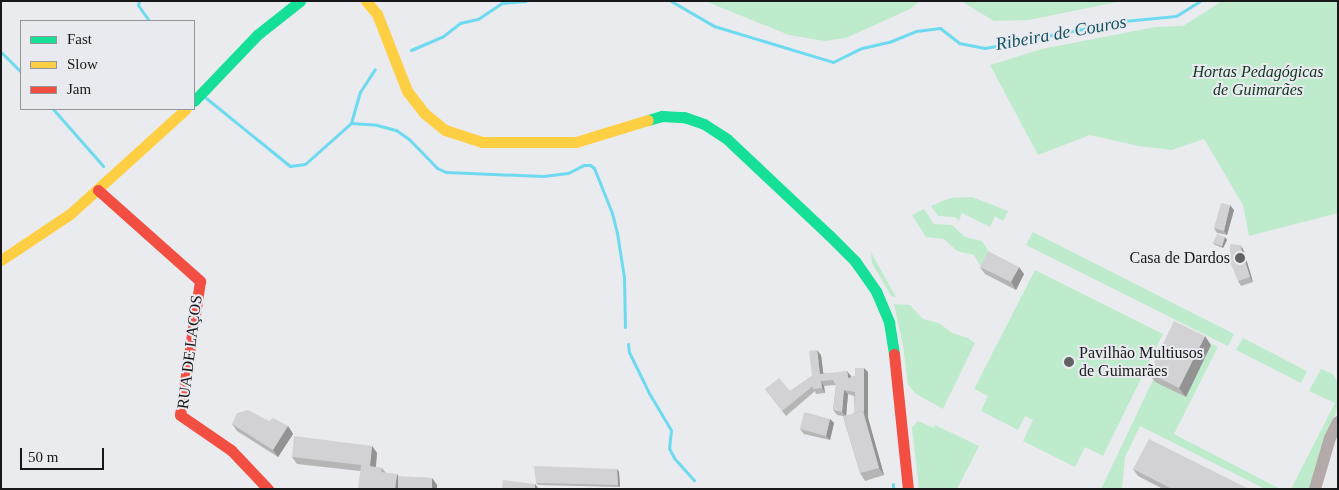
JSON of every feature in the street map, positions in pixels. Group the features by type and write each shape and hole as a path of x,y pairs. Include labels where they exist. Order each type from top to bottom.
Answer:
{"street":[{"path":"195,100 257,35 300,1"},
{"path":"366,1 377,7 407,91 424,112 445,130 482,142 576,142 662,116 684,117 704,124 727,139 855,261 876,291 889,322 892,338 908,489"},
{"path":"1,260 70,214 185,110"},
{"name":"RUA DE LAÇOS","path":"98,190 200,281 180,416 231,450 268,489"},
{"path":"1316,489 1330,438 1338,422"}],"green space":[{"path":"705,1 920,1 910,9 846,38 825,41 789,35"},
{"path":"961,1 1122,1 1029,20 994,21"},
{"name":"Hortas Pedagógicas de Guimarães","path":"1222,1 1338,1 1338,213 1249,236 1243,205 1204,139 1172,150 1138,146 1090,135 1038,155 990,65 1042,49 1155,27 1183,26"},
{"path":"972,197 1008,211 1003,221 995,216 990,227 962,213 959,221 955,217 938,216 931,206 950,198"},
{"path":"924,209 934,224 952,225 965,237 982,241 993,258 985,274 974,255 957,251 944,239 926,237 912,215"},
{"path":"1033,232 1234,334 1228,346 1026,245"},
{"path":"871,252 896,297 891,296 872,263"},
{"name":"Pavilhão Multiusos de Guimarães","path":"1035,270 1163,334 1103,456 1085,447 1075,467 1023,441 1033,420 1025,416 1018,430 981,411 988,396 974,389"},
{"path":"894,304 910,305 923,319 939,323 952,333 968,338 975,343 943,409 916,394 908,385 903,346"},
{"path":"1243,338 1307,371 1301,383 1236,350"},
{"path":"1212,344 1218,347 1174,434 1280,489 1265,489 1140,426 1125,457 1122,489 1101,489 1153,380 1186,397"},
{"path":"1321,369 1333,374 1338,382 1338,406 1309,489 1291,489 1335,403 1309,391"},
{"path":"918,421 934,428 935,425 979,446 957,489 919,489 912,427"}],"building":[{"path":"1221,203 1230,205 1224,231 1214,228"},
{"path":"1217,234 1225,237 1222,246 1213,243"},
{"name":"Casa de Dardos","path":"1230,244 1240,245 1250,277 1238,281 1230,262"},
{"path":"988,251 1019,267 1011,282 980,267"},
{"path":"1174,321 1205,336 1179,388 1149,373"},
{"path":"817,350 820,374 847,371 848,378 855,376 855,368 864,368 864,413 863,411 854,413 855,392 844,390 842,412 833,410 836,386 833,380 821,381 822,388 813,389 813,386 782,411 765,389 779,378 790,391 812,376 809,351"},
{"path":"248,410 269,421 273,418 288,426 273,450 232,424 237,413"},
{"path":"863,411 879,468 860,473 843,416"},
{"path":"804,412 830,419 826,436 800,429"},
{"path":"294,436 372,446 370,466 382,468 381,472 397,474 395,489 358,489 361,465 292,457"},
{"path":"1149,439 1249,489 1172,489 1133,469"},
{"path":"534,466 617,469 618,485 536,483"},
{"path":"398,476 432,478 432,489 398,488"},
{"path":"503,480 535,484 535,489 502,489"}],"waterway":[{"name":"Ribeira de Couros","path":"139,1 138,5 148,20"},
{"name":"Ribeira de Couros","path":"411,50 442,37 460,23 478,19 502,3 526,1"},
{"name":"Ribeira de Couros","path":"671,1 714,26 833,62 862,48 889,42 916,31 940,28 959,43 985,48 1124,21 1176,16 1200,1"},
{"path":"1,52 20,71"},
{"name":"Ribeira de Couros","path":"206,98 290,166 305,164 351,123 360,92 375,69"},
{"path":"54,110 103,166"},
{"path":"351,123 377,125 396,130 409,139 437,168 446,172 543,176 568,173 584,165 590,165 594,168 612,213 617,233 624,277 625,327"},
{"path":"628,344 629,352 649,393 671,430 669,448 674,458 694,480"},
{"path":"893,484 893,489"}],"traffic: fast":[{"path":"195,100 257,35 300,1"},
{"path":"648,120 662,116 684,117 704,124 727,139 829,235 855,261 876,291 889,322 894,354"}],"traffic: slow":[{"path":"366,1 377,14 407,91 424,113 445,130 482,142 576,142 648,120"},
{"path":"1,260 70,214 185,110"}],"traffic: jam":[{"path":"98,190 200,281 180,415 231,450 268,489"},
{"path":"894,354 908,489"}],"place":[{"name":"Casa de Dardos","path":"1240,258"},
{"name":"Pavilhão Multiusos de Guimarães","path":"1069,362"}]}
